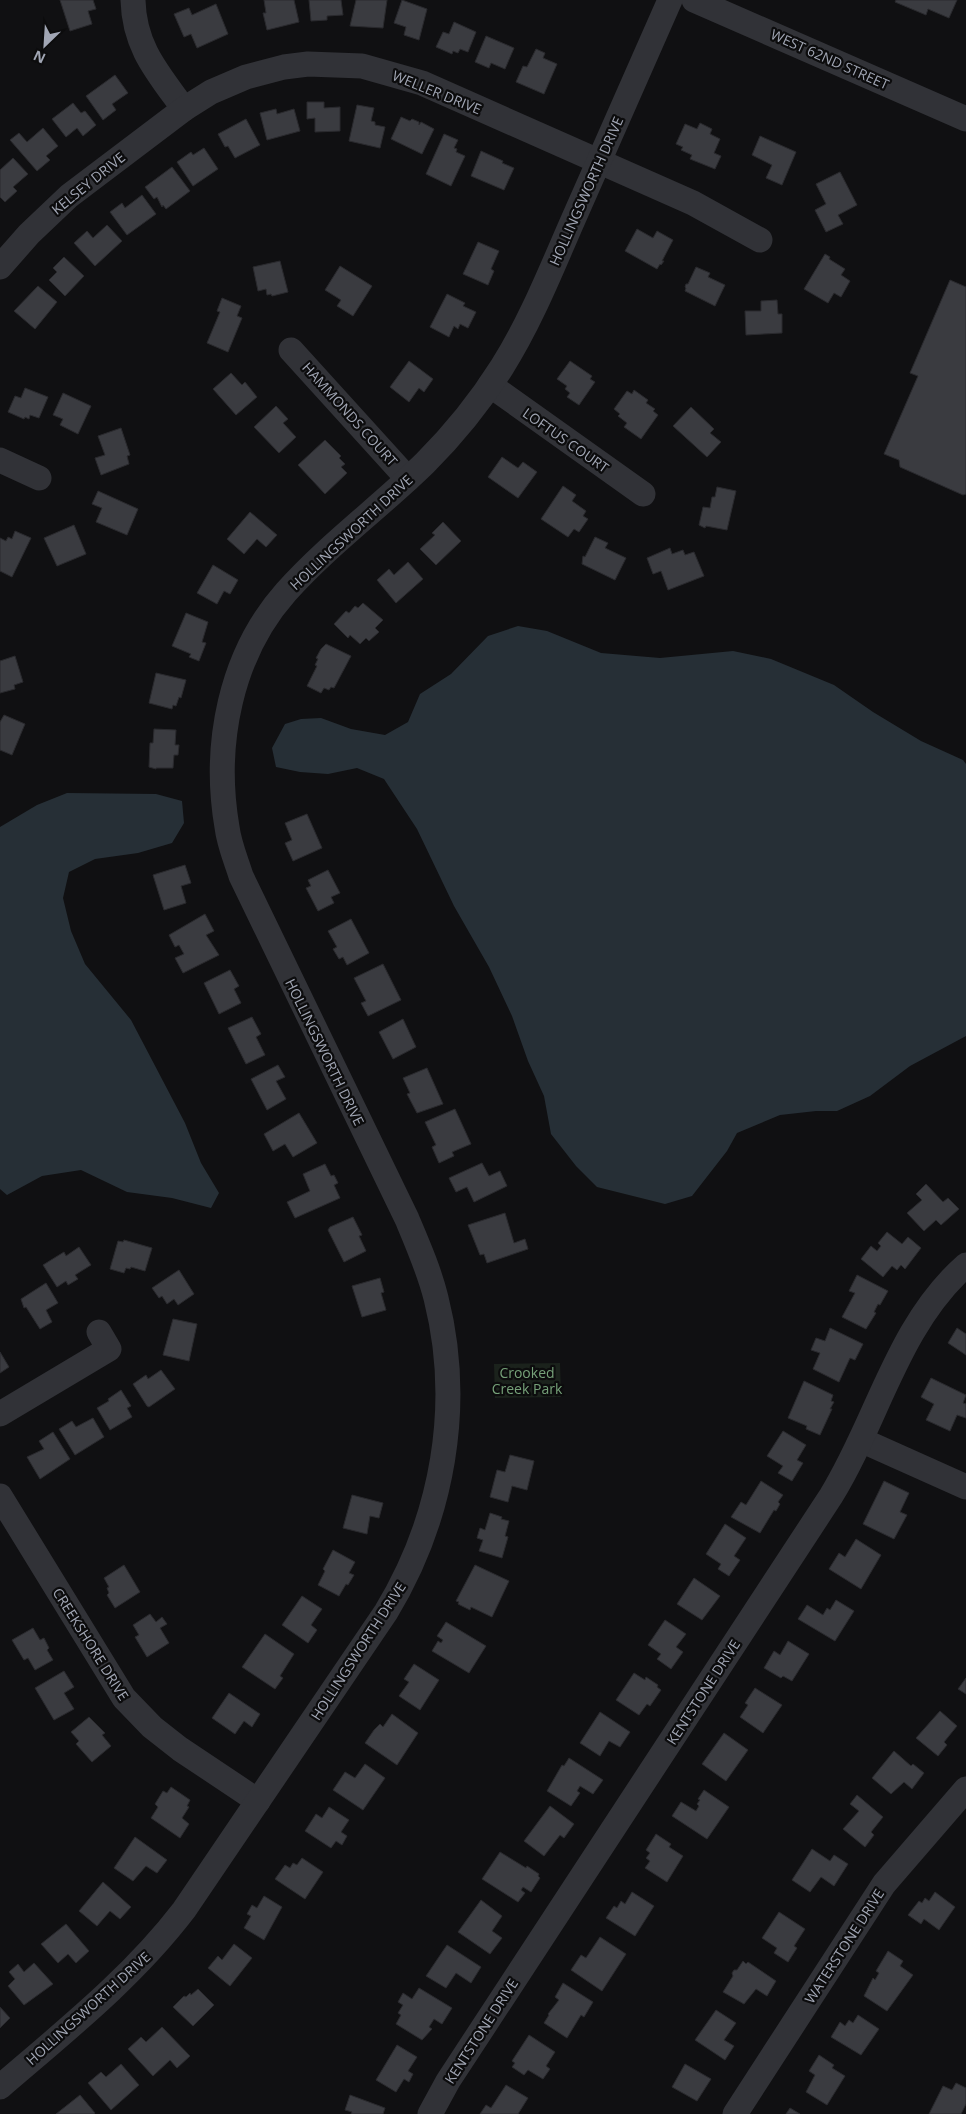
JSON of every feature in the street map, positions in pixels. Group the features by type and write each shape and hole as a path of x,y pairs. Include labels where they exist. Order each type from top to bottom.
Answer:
{"street":[{"path":"133,0 137,31 144,52 184,109"},
{"name":"HOLLINGSWORTH DRIVE","path":"0,2087 114,1988 151,1951 188,1905 386,1612 412,1563 433,1507 442,1467 448,1413 448,1378 439,1313 419,1246 241,876 230,840 224,806 221,776 223,743 227,718 239,674 259,631 277,603 304,574 408,479 454,432 490,385 511,352 532,312 670,0"},
{"name":"WEST 62ND STREET","path":"694,0 966,119"},
{"name":"WELLER DRIVE","path":"184,109 211,92 276,69 308,64 362,66 422,83 710,211 760,240"},
{"name":"KELSEY DRIVE","path":"0,267 29,234 69,196 184,109"},
{"name":"HAMMONDS COURT","path":"291,350 408,479"},
{"name":"LOFTUS COURT","path":"490,385 643,494"},
{"path":"0,460 39,478"},
{"name":"KENTSTONE DRIVE","path":"430,2114 448,2081 834,1491 861,1440 914,1327 941,1291 966,1265"},
{"path":"0,1414 108,1349 99,1332"},
{"path":"861,1440 966,1487"},
{"name":"CREEKSHORE DRIVE","path":"0,1496 124,1698 152,1727 258,1802"},
{"name":"WATERSTONE DRIVE","path":"735,2114 884,1884 966,1789"}],"green space":[{"name":"Crooked Creek Park","path":"560,1363 561,1397 495,1398 494,1364"}],"shaded area":[{"path":"518,626 547,631 601,653 660,658 733,651 771,659 834,685 873,712 921,741 963,760 966,764 966,1036 910,1066 870,1096 837,1111 780,1115 737,1133 727,1151 692,1196 665,1204 597,1187 576,1166 551,1134 544,1096 528,1061 512,1016 489,967 454,906 417,829 384,779 357,768 328,774 300,772 276,767 272,748 285,724 301,719 321,718 351,729 385,735 408,722 420,694 451,674 488,636"},
{"path":"67,793 156,794 182,801 184,823 172,843 138,853 95,859 69,872 63,898 71,931 85,964 131,1020 185,1123 201,1163 219,1193 211,1208 172,1198 127,1192 81,1170 42,1176 7,1195 0,1189 0,827 37,805"}],"building":[{"path":"60,0 93,0 96,9 88,11 92,24 70,31"},
{"path":"264,0 294,0 299,22 267,30 263,13 266,13"},
{"path":"309,0 341,0 343,15 327,16 327,20 311,21"},
{"path":"356,0 387,0 383,28 350,26"},
{"path":"402,0 427,9 419,40 404,35 406,27 394,23"},
{"path":"896,0 957,0 949,18 928,9 926,15 895,2"},
{"path":"216,4 228,34 197,48 191,34 184,37 174,14 189,8 192,15"},
{"path":"454,22 476,32 468,52 460,49 458,53 453,51 452,54 436,47 443,32 449,34"},
{"path":"486,36 514,48 505,69 491,63 489,68 475,62"},
{"path":"536,49 545,53 543,58 557,64 544,94 516,82 523,66 527,67"},
{"path":"115,75 128,93 112,104 116,110 103,120 86,96"},
{"path":"307,102 324,102 324,108 340,107 340,131 315,132 315,118 307,119"},
{"path":"73,103 81,113 85,111 96,125 83,136 77,128 66,137 52,119"},
{"path":"357,105 374,108 371,121 375,122 375,125 385,127 380,148 349,141"},
{"path":"276,109 277,114 294,109 300,131 267,140 260,113"},
{"path":"401,117 419,122 419,125 421,122 434,129 422,154 391,139"},
{"path":"246,119 260,145 235,158 228,146 225,147 218,134"},
{"path":"700,123 712,129 710,134 720,139 714,153 721,156 715,169 690,159 692,155 681,150 683,147 676,144 685,124 697,129"},
{"path":"43,128 58,146 46,156 50,160 37,171 10,140 19,133 27,142"},
{"path":"444,134 458,140 454,148 457,149 456,152 465,156 451,186 426,174"},
{"path":"760,136 796,152 782,185 766,178 772,165 752,155"},
{"path":"204,148 218,169 193,186 177,162 191,152 193,155"},
{"path":"481,151 514,168 504,190 471,176"},
{"path":"13,158 28,174 13,187 17,191 5,202 0,197 0,170"},
{"path":"172,167 190,191 166,209 163,205 162,207 157,197 154,199 145,187"},
{"path":"840,172 857,205 838,215 843,224 826,232 815,210 826,204 816,184"},
{"path":"142,195 156,214 127,235 110,212 122,203 125,208"},
{"path":"107,225 122,241 95,266 74,243 87,231 93,238"},
{"path":"637,229 653,238 657,231 673,240 662,261 664,261 657,269 625,251"},
{"path":"478,242 499,251 491,269 494,271 488,285 463,274"},
{"path":"825,254 830,257 829,259 845,269 841,275 850,281 841,297 834,293 828,303 804,289"},
{"path":"64,257 84,276 65,296 49,280 57,272 53,268"},
{"path":"280,261 288,292 272,296 271,294 267,295 266,289 258,291 253,267"},
{"path":"340,266 372,286 353,316 337,306 341,300 325,290"},
{"path":"696,267 710,273 708,277 725,285 715,306 685,291 686,284 688,284"},
{"path":"950,280 966,287 966,494 963,495 900,467 899,460 884,454 918,376 910,373"},
{"path":"38,286 57,302 35,329 14,311"},
{"path":"447,294 465,303 463,306 476,312 468,328 460,324 458,329 454,326 449,337 430,327"},
{"path":"222,298 241,306 237,316 242,318 228,352 207,343 220,312 217,311"},
{"path":"777,300 778,314 782,314 782,333 746,335 745,311 761,311 761,301"},
{"path":"409,361 433,379 424,392 419,388 409,402 390,387"},
{"path":"570,361 592,376 590,379 595,382 579,405 567,397 570,393 565,389 567,386 557,379"},
{"path":"231,373 242,385 245,382 257,397 236,415 213,389"},
{"path":"25,388 48,397 39,418 30,415 29,419 25,417 24,419 8,412 15,396 21,398"},
{"path":"634,390 648,400 646,403 655,409 653,411 658,415 641,439 624,427 627,423 618,416 620,414 614,409 627,391 632,394"},
{"path":"63,393 91,406 78,434 60,425 63,419 53,415"},
{"path":"276,406 288,419 283,423 296,437 279,453 254,427"},
{"path":"691,407 714,429 710,433 721,442 707,457 673,426"},
{"path":"121,428 130,455 127,456 129,464 101,475 95,458 105,455 98,436"},
{"path":"325,440 341,456 339,458 345,464 341,467 347,473 325,494 298,465"},
{"path":"502,457 518,468 523,462 537,472 518,498 488,477"},
{"path":"563,486 576,495 572,501 586,511 583,516 588,519 579,532 574,529 568,537 541,519"},
{"path":"717,487 736,491 727,530 706,526 705,528 699,525 703,507 710,508 712,497 715,497"},
{"path":"98,491 138,509 127,535 96,522 102,508 92,504"},
{"path":"250,512 277,535 266,547 257,539 244,554 227,539"},
{"path":"443,522 461,541 436,565 420,549 435,535 432,533"},
{"path":"74,525 86,554 57,566 44,538"},
{"path":"15,531 31,538 12,577 0,571 0,538 6,541 8,537 12,539"},
{"path":"595,537 608,543 605,548 626,558 615,580 582,564 583,556 585,557"},
{"path":"670,548 672,554 683,550 685,555 694,552 704,576 668,590 661,571 653,574 647,558"},
{"path":"408,562 423,579 396,603 377,580 389,569 394,575"},
{"path":"213,565 238,580 230,594 224,591 217,604 197,593"},
{"path":"363,603 383,620 375,628 379,632 369,641 366,638 360,644 350,635 348,638 334,624 346,611 349,613 355,606 358,608"},
{"path":"186,613 208,622 202,642 206,643 199,661 189,657 191,654 172,646"},
{"path":"326,644 351,656 334,688 331,687 329,690 324,688 321,693 307,686 317,666 315,665 318,659 316,658"},
{"path":"15,656 23,682 14,685 15,689 0,693 0,661"},
{"path":"156,673 186,680 181,698 179,697 176,706 173,705 172,709 149,703"},
{"path":"4,715 25,724 12,755 0,750 0,722"},
{"path":"154,729 176,730 175,745 179,745 178,755 174,755 173,768 156,769 149,767 150,743 153,743"},
{"path":"307,814 322,848 293,861 285,843 292,840 285,823"},
{"path":"185,865 191,883 181,886 186,903 164,910 153,875"},
{"path":"328,870 340,893 331,897 334,903 318,911 306,888 311,886 308,880"},
{"path":"205,914 214,931 206,935 219,955 183,973 175,958 184,954 179,945 175,947 169,935"},
{"path":"351,919 369,953 347,965 343,957 339,959 333,949 337,947 328,931"},
{"path":"383,964 401,1000 368,1016 361,1003 366,1001 354,978"},
{"path":"230,970 239,986 234,989 241,1003 219,1014 204,983"},
{"path":"252,1017 261,1034 256,1037 265,1055 246,1064 228,1028"},
{"path":"403,1019 416,1047 393,1059 379,1032"},
{"path":"278,1065 285,1077 276,1081 286,1099 267,1110 251,1079"},
{"path":"427,1068 443,1104 417,1113 407,1094 410,1093 403,1078"},
{"path":"455,1109 471,1144 452,1152 454,1156 439,1163 432,1147 436,1145 425,1122"},
{"path":"299,1113 317,1143 293,1157 285,1144 273,1151 264,1134"},
{"path":"482,1163 489,1176 500,1171 507,1186 474,1202 467,1187 456,1192 449,1178"},
{"path":"325,1164 331,1176 334,1175 338,1183 334,1185 340,1198 295,1218 287,1202 310,1191 303,1174"},
{"path":"926,1184 943,1202 948,1198 959,1209 941,1225 936,1220 924,1231 907,1213 922,1200 916,1194"},
{"path":"505,1213 514,1243 525,1239 528,1249 487,1263 484,1254 480,1255 468,1225"},
{"path":"353,1217 362,1235 359,1236 366,1251 344,1262 328,1230 330,1227"},
{"path":"887,1232 902,1244 908,1237 921,1248 905,1269 901,1265 897,1270 892,1266 883,1277 861,1259 871,1246 877,1251 881,1246 878,1243"},
{"path":"124,1240 152,1248 145,1271 131,1267 130,1269 126,1268 124,1273 110,1269 118,1241 123,1242"},
{"path":"79,1247 91,1265 75,1275 78,1279 68,1285 66,1281 57,1287 43,1265 64,1252 66,1256"},
{"path":"179,1270 194,1294 178,1305 174,1299 167,1304 162,1296 159,1298 152,1288"},
{"path":"857,1275 888,1291 880,1305 878,1304 874,1312 876,1313 866,1329 842,1317 855,1293 849,1291"},
{"path":"380,1278 384,1292 381,1293 386,1310 362,1317 352,1286"},
{"path":"46,1283 58,1303 46,1310 52,1322 40,1329 26,1307 24,1308 21,1299"},
{"path":"173,1319 197,1324 189,1361 163,1355"},
{"path":"830,1328 863,1344 855,1360 850,1358 839,1382 813,1369 820,1353 811,1350 816,1338 825,1341"},
{"path":"957,1328 966,1334 966,1355 948,1343"},
{"path":"0,1352 9,1367 0,1373"},
{"path":"161,1370 175,1389 149,1407 133,1384 146,1375 148,1379"},
{"path":"931,1378 966,1395 963,1403 966,1404 966,1418 957,1415 950,1431 926,1420 934,1404 921,1397"},
{"path":"804,1381 833,1395 831,1401 834,1402 830,1409 832,1409 820,1435 806,1429 807,1426 788,1418"},
{"path":"121,1390 131,1406 127,1408 132,1417 110,1430 97,1408 109,1401 108,1399"},
{"path":"93,1418 104,1437 75,1455 59,1429 72,1421 76,1427"},
{"path":"783,1431 806,1445 797,1460 803,1463 792,1481 778,1473 783,1466 767,1456"},
{"path":"53,1432 70,1459 40,1479 27,1457 44,1449 39,1441"},
{"path":"510,1455 534,1461 527,1490 512,1486 508,1502 490,1497 497,1470 505,1472"},
{"path":"761,1481 783,1495 778,1502 780,1504 776,1511 774,1510 760,1533 731,1517 741,1502 746,1505"},
{"path":"884,1481 909,1493 900,1512 907,1515 894,1539 863,1524"},
{"path":"352,1495 383,1503 379,1518 370,1516 367,1534 343,1528"},
{"path":"490,1513 509,1521 505,1536 508,1537 502,1558 479,1551 483,1540 477,1538 480,1528 485,1530"},
{"path":"725,1524 746,1538 734,1556 740,1560 729,1576 718,1569 721,1564 706,1554"},
{"path":"856,1539 881,1555 861,1589 829,1569 839,1553 845,1557"},
{"path":"333,1550 355,1562 349,1573 354,1575 339,1596 318,1585 325,1571 323,1569"},
{"path":"124,1565 140,1592 115,1608 107,1595 109,1593 107,1588 109,1587 104,1578"},
{"path":"475,1565 509,1581 492,1617 471,1607 470,1610 456,1601"},
{"path":"694,1578 720,1596 702,1620 677,1604"},
{"path":"302,1596 322,1609 311,1625 317,1630 308,1643 282,1625"},
{"path":"836,1600 854,1611 835,1641 798,1619 807,1605 823,1615 827,1608 830,1610"},
{"path":"150,1614 156,1622 162,1617 167,1624 160,1628 169,1643 147,1657 135,1637 139,1635 133,1625"},
{"path":"665,1620 686,1634 676,1647 683,1652 671,1669 657,1659 661,1654 648,1645"},
{"path":"446,1622 486,1646 469,1673 432,1651 438,1641 441,1643 443,1640 437,1636"},
{"path":"33,1628 40,1640 44,1638 49,1648 47,1650 53,1660 35,1670 28,1658 24,1660 12,1640"},
{"path":"265,1634 294,1654 280,1676 283,1678 275,1689 242,1667"},
{"path":"788,1641 809,1654 792,1681 783,1676 781,1678 764,1668 774,1651 780,1655"},
{"path":"414,1664 439,1680 420,1710 399,1696 409,1682 404,1679"},
{"path":"64,1671 74,1687 64,1693 74,1709 54,1720 35,1688"},
{"path":"634,1673 645,1680 646,1677 658,1685 657,1687 661,1690 650,1706 647,1704 639,1715 616,1700"},
{"path":"966,1678 966,1694 958,1689"},
{"path":"755,1688 782,1705 763,1733 740,1717 748,1705 745,1703"},
{"path":"229,1693 260,1714 252,1727 244,1721 235,1734 212,1718"},
{"path":"940,1711 957,1726 944,1742 947,1745 938,1756 916,1738"},
{"path":"600,1712 630,1732 620,1747 609,1741 600,1756 580,1743"},
{"path":"392,1714 418,1733 397,1765 365,1743 380,1724 383,1727"},
{"path":"89,1717 105,1733 102,1735 111,1746 92,1762 76,1744 79,1741 71,1732"},
{"path":"724,1733 748,1750 726,1781 702,1764"},
{"path":"894,1751 911,1766 913,1764 924,1773 912,1789 904,1782 891,1794 872,1778"},
{"path":"569,1758 603,1780 593,1794 580,1786 577,1791 580,1793 571,1806 547,1791 562,1765 564,1766"},
{"path":"365,1764 385,1778 363,1810 333,1790 345,1772 355,1778"},
{"path":"171,1787 190,1800 187,1806 189,1807 182,1818 189,1824 180,1838 151,1818 158,1807 155,1804 163,1791 167,1793"},
{"path":"704,1790 729,1807 707,1839 672,1816 681,1802 696,1811 700,1800 698,1799"},
{"path":"857,1795 883,1817 871,1832 874,1835 865,1847 843,1829 859,1811 850,1804"},
{"path":"550,1806 574,1824 564,1838 560,1835 544,1856 524,1841"},
{"path":"329,1807 349,1820 341,1832 347,1836 342,1845 336,1841 331,1848 305,1831 316,1814 322,1818"},
{"path":"656,1834 671,1844 669,1847 683,1856 667,1882 645,1868 650,1861 646,1858 650,1853 646,1850"},
{"path":"135,1837 167,1860 157,1873 146,1866 133,1881 114,1868"},
{"path":"812,1849 830,1861 834,1855 848,1864 834,1886 821,1877 810,1892 792,1880"},
{"path":"500,1852 539,1874 540,1878 531,1892 523,1887 521,1890 525,1893 518,1902 482,1879"},
{"path":"302,1858 323,1872 305,1899 275,1879 285,1865 290,1868 293,1863 297,1865"},
{"path":"103,1882 131,1907 120,1919 110,1911 97,1926 79,1911"},
{"path":"632,1892 654,1906 635,1936 606,1918 614,1906 617,1908 621,1901 625,1904"},
{"path":"935,1892 955,1907 939,1930 924,1919 921,1924 908,1915 919,1901 922,1903 925,1898 929,1901"},
{"path":"264,1896 282,1907 264,1940 244,1928 251,1916 247,1914 252,1905 257,1908"},
{"path":"481,1900 502,1916 492,1931 502,1938 490,1954 458,1932"},
{"path":"779,1912 805,1929 794,1946 797,1948 788,1962 774,1953 777,1948 762,1938"},
{"path":"66,1924 89,1951 76,1963 68,1954 58,1963 41,1944"},
{"path":"600,1937 626,1954 602,1991 571,1970 581,1955 586,1958"},
{"path":"234,1944 252,1958 230,1986 208,1968 218,1956 222,1960"},
{"path":"447,1945 481,1967 471,1983 456,1973 446,1988 426,1976"},
{"path":"888,1951 903,1961 900,1966 913,1975 887,2011 864,1996 873,1978 875,1980 879,1973 876,1971"},
{"path":"743,1961 746,1964 748,1962 776,1981 767,1996 756,1989 744,2004 723,1992 733,1976 732,1973 734,1970 737,1970"},
{"path":"34,1963 53,1984 24,2005 8,1986 15,1979 9,1972 18,1964 24,1972"},
{"path":"563,1983 593,2002 584,2017 581,2015 567,2038 544,2023 548,2014 559,2000 555,1997"},
{"path":"419,1988 452,2008 442,2024 434,2019 429,2027 432,2029 422,2040 396,2024 401,2015 398,2013 403,2005 398,2002 403,1993 412,1999"},
{"path":"198,1989 214,2005 193,2026 173,2007 184,1996 186,1997 190,1993 191,1995"},
{"path":"0,2007 10,2018 0,2028"},
{"path":"716,2010 736,2023 724,2040 734,2046 725,2060 695,2040"},
{"path":"858,2015 879,2029 861,2055 831,2037 840,2022 845,2026 849,2020 853,2023"},
{"path":"162,2027 190,2056 177,2068 170,2060 153,2076 128,2049 141,2037 146,2042"},
{"path":"529,2035 555,2052 546,2066 550,2069 543,2079 528,2070 524,2075 512,2067 515,2063 512,2061"},
{"path":"397,2045 417,2057 408,2071 413,2074 409,2082 404,2079 396,2092 376,2080"},
{"path":"819,2055 834,2065 832,2068 845,2076 827,2105 806,2092 815,2075 809,2071"},
{"path":"121,2064 139,2085 111,2110 88,2083 101,2072 106,2077"},
{"path":"685,2064 711,2079 697,2101 672,2087"},
{"path":"956,2083 966,2088 966,2104 961,2114 929,2114 943,2086 952,2090"},
{"path":"506,2085 528,2098 518,2114 480,2114 486,2105 491,2108"},
{"path":"80,2095 94,2114 56,2114"},
{"path":"350,2095 385,2108 383,2114 351,2114 352,2112 345,2110"},
{"path":"790,2108 800,2114 786,2114"}]}
